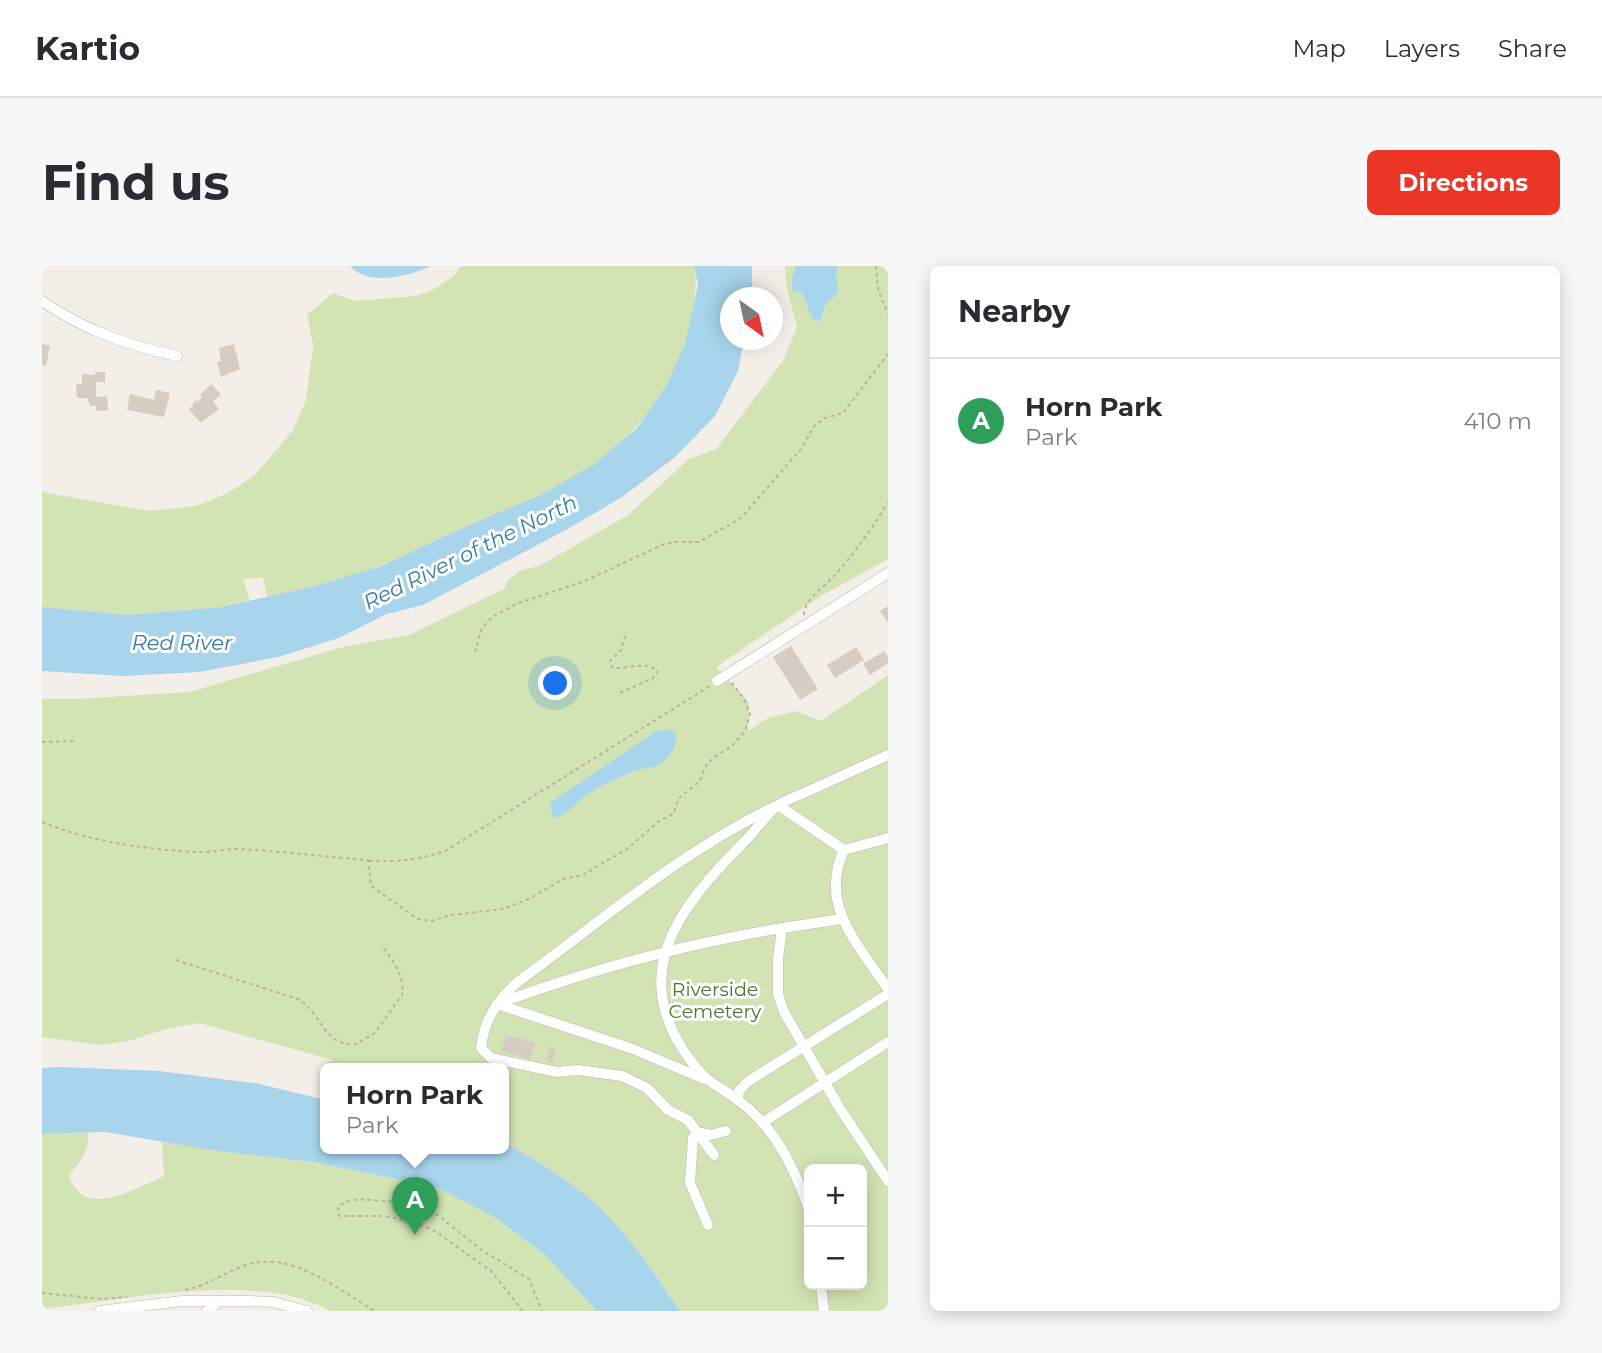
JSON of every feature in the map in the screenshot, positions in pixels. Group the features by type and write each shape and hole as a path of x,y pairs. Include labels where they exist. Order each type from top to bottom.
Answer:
{"street":[{"path":"42,301 66,318 98,334 177,356"},
{"path":"720,679 888,573"},
{"path":"714,1155 688,1120 668,1110 647,1088 622,1076 578,1070 557,1072 491,1058 481,1048 483,1030 503,994 660,876 712,841 778,805 888,755"},
{"path":"778,805 844,850 888,838"},
{"path":"709,1082 675,1038 665,1018 662,996 670,936 677,920 705,881 778,805"},
{"path":"738,1099 739,1091 747,1082 888,991 842,919 835,889 844,850"},
{"path":"497,1004 610,967 667,952 721,939 842,919"},
{"path":"782,928 778,959 778,994 784,1012 824,1083 888,1181"},
{"path":"497,1004 633,1049 709,1082 738,1099 762,1123 785,1153 804,1198"},
{"path":"762,1123 888,1042"},
{"path":"698,1132 711,1135 726,1131"},
{"path":"698,1132 693,1138 690,1183 708,1226"},
{"path":"822,1290 824,1311"},
{"path":"100,1311 182,1301 273,1302 307,1311"},
{"path":"207,1311 219,1301"}],"path":[{"path":"876,266 878,289 888,314"},
{"path":"475,652 487,620 518,603 584,581 662,545 699,542 741,518 801,449 816,425 825,418 843,412 888,354"},
{"path":"804,625 804,609 812,597 849,559 888,503"},
{"path":"620,693 658,674 657,668 653,667 613,668 610,661 621,650 625,636"},
{"path":"42,822 90,838 170,850 203,852 236,849 397,862 424,858 447,850 720,679 740,692 750,714 741,738 707,764 699,782 680,798 673,814 668,818 658,822 627,849 583,875 563,879 529,899 503,909 451,915 432,921 418,919 371,886 368,860"},
{"path":"42,742 76,741"},
{"path":"176,960 298,999 314,1011 325,1031 334,1040 354,1045 375,1033 402,995 398,970 381,945"},
{"path":"523,1311 492,1272 435,1231 411,1221 384,1216 339,1216 338,1207 345,1202 359,1199 399,1202 438,1215 480,1249 529,1279 542,1311"},
{"path":"181,1291 193,1289 243,1265 264,1260 275,1261 304,1270 375,1311"},
{"path":"42,1293 102,1298 137,1297"}],"green space":[{"path":"461,266 694,266 696,281 690,324 669,381 653,406 613,449 590,467 537,497 392,561 338,580 267,597 263,577 243,579 250,600 222,607 127,615 42,607 42,492 149,511 196,506 228,493 255,475 293,430 306,400 313,346 307,315 333,293 354,301 416,296 432,290 454,276"},
{"name":"Riverside Cemetery","path":"785,266 888,266 888,559 821,596 716,667 749,702 748,731 768,718 796,711 821,721 888,675 888,1311 680,1311 633,1245 601,1209 555,1172 509,1145 509,1063 328,1063 333,1060 199,1023 166,1029 129,1041 101,1045 42,1037 42,699 189,692 343,647 409,635 504,589 509,579 520,571 541,565 628,515 689,459 716,449 783,361 797,326 786,285"},
{"path":"88,1133 86,1151 69,1176 76,1189 87,1197 98,1199 125,1193 164,1176 162,1142 313,1162 436,1187 493,1216 544,1254 597,1311 330,1311 301,1299 267,1292 229,1290 149,1295 42,1309 42,1134"}],"water":[{"path":"350,266 431,266 401,276 378,278 367,276"},
{"name":"Red River","path":"694,266 752,266 752,287 720,287 720,350 742,350 738,371 715,416 674,458 622,497 564,531 423,605 387,614 339,638 278,657 200,672 123,676 42,671 42,607 127,615 222,607 315,586 379,567 539,496 593,465 637,428 666,386 685,344 698,285"},
{"path":"796,266 838,266 836,276 839,291 824,307 819,321 813,320 802,293 792,290"},
{"path":"669,729 676,734 675,742 673,750 662,762 608,783 587,795 565,813 553,817 550,803 655,732"},
{"path":"42,1068 160,1071 259,1084 320,1099 320,1154 509,1154 509,1145 555,1172 601,1209 633,1245 680,1311 597,1311 544,1254 493,1216 436,1187 313,1162 211,1150 105,1132 42,1134"}],"building":[{"path":"42,344 50,346 46,366 42,365"},
{"path":"234,344 240,369 221,377 217,362 221,361 219,348"},
{"path":"95,372 105,372 105,382 96,382 96,397 107,396 108,410 96,411 96,406 90,406 87,398 77,398 76,384 82,384 82,374 95,375"},
{"path":"211,384 221,394 213,402 219,409 201,423 189,410"},
{"path":"156,390 170,393 164,417 127,410 130,394 154,400"},
{"path":"888,606 888,623 880,611"},
{"path":"791,646 818,689 800,700 773,657"},
{"path":"856,647 864,660 835,678 827,665"},
{"path":"884,651 888,663 870,675 863,664"},
{"path":"506,1035 535,1043 530,1059 501,1051"},
{"path":"550,1047 556,1049 552,1063 546,1061"}],"place":[{"name":"Horn Park","path":"415,1235"}],"water label":[{"name":"Red River of the North","path":"470,552"}]}
